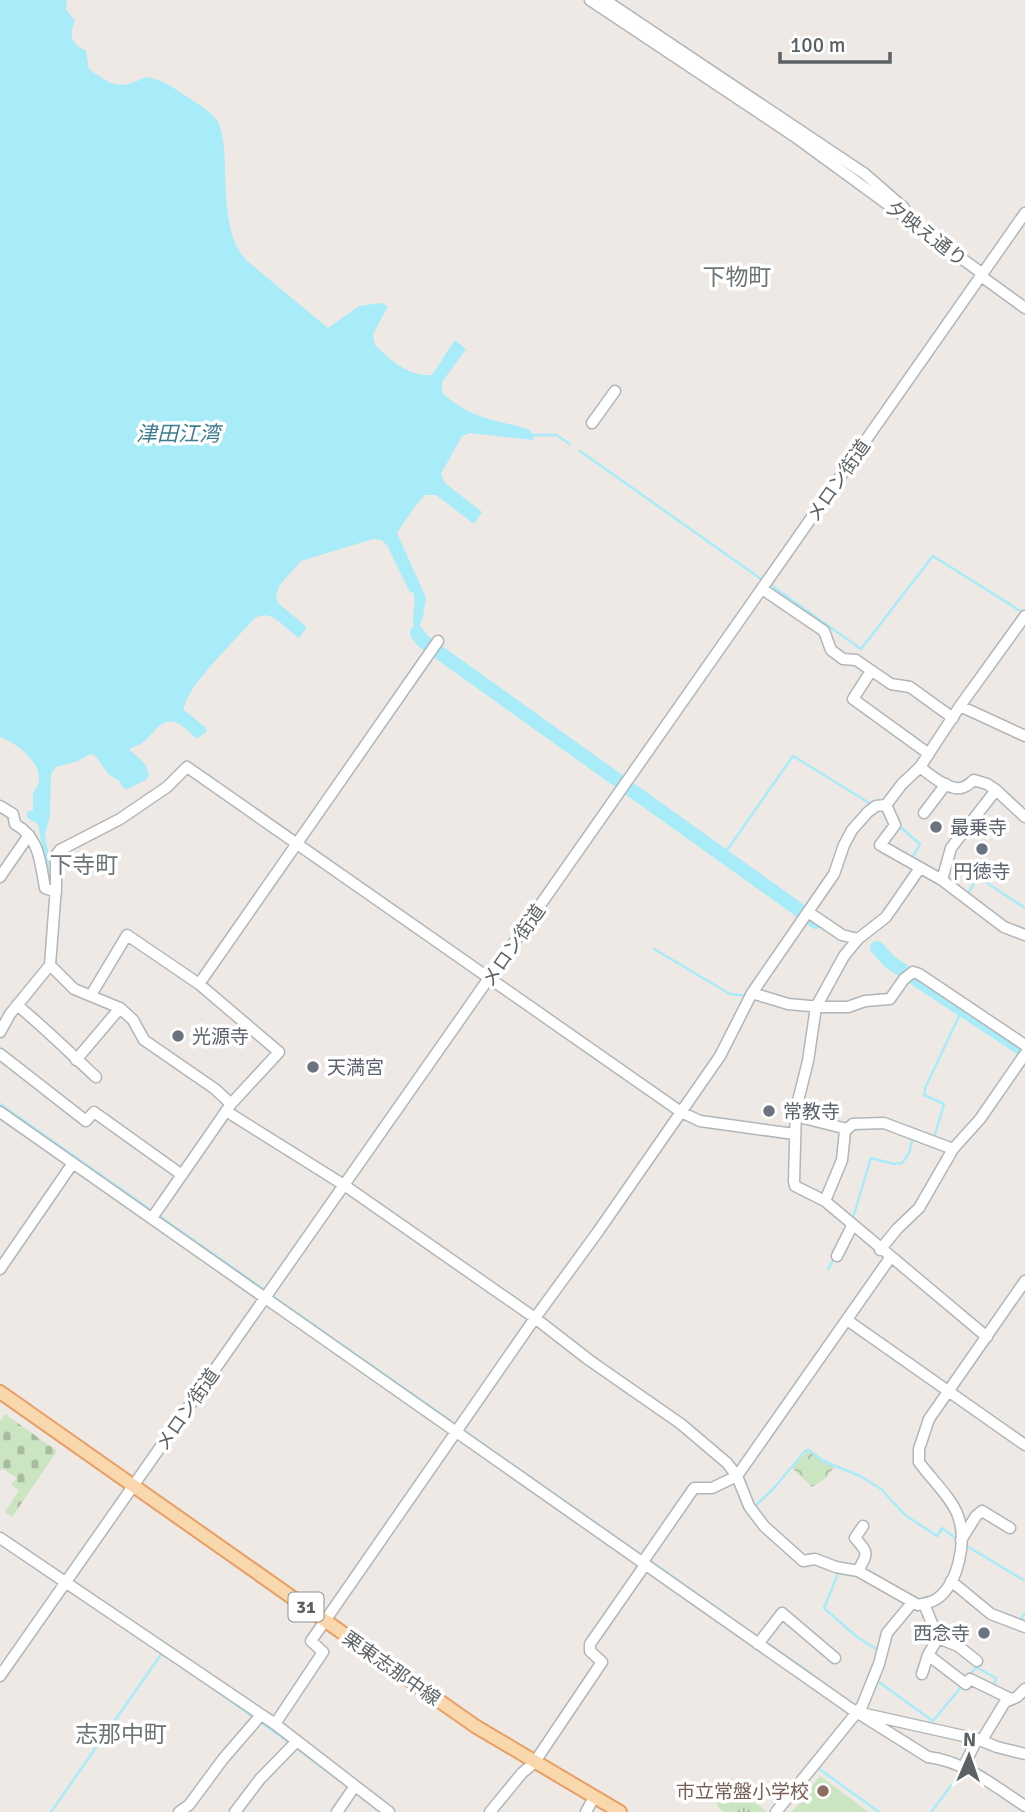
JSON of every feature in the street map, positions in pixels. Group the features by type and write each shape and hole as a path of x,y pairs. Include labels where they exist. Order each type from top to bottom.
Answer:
{"main road":[{"name":"栗東志那中線","path":"0,1392 475,1726 620,1812"}],"street":[{"name":"夕映え通り","path":"590,0 794,136 982,275"},
{"name":"夕映え通り","path":"605,0 865,174 982,275"},
{"name":"メロン街道","path":"0,1676 1025,213"},
{"path":"982,275 1025,308"},
{"path":"592,423 615,391"},
{"path":"762,589 824,631 831,650 844,659 856,660 891,684 910,687 953,718"},
{"path":"275,1724 323,1652 311,1641 720,1056 752,993 834,874 852,830 876,806 886,805 920,767 1025,616"},
{"path":"199,984 438,641"},
{"path":"871,671 853,699 929,754"},
{"path":"960,706 1025,736"},
{"path":"0,1032 17,1005 50,965 56,855 60,850 120,819 167,787 187,767 681,1112 700,1121 794,1134"},
{"path":"920,767 946,784 962,788 974,780 981,781 996,790 1025,817"},
{"path":"924,813 946,784"},
{"path":"942,880 951,848 996,790"},
{"path":"886,805 895,825 880,845 942,880 1004,927 1025,936"},
{"path":"0,806 13,814 15,824 30,835 36,846 45,888 55,892"},
{"path":"0,877 30,835"},
{"path":"920,868 886,917 858,939 844,956 816,1007 808,1061 798,1098 794,1134 795,1186 825,1201 880,1250 987,1337"},
{"path":"807,914 842,935 858,939"},
{"path":"92,995 127,935 199,984 279,1052 229,1107 155,1214"},
{"path":"50,965 74,989 120,1008 133,1020 144,1040 215,1089 229,1107 535,1318 589,1360 681,1424 727,1463 737,1476 749,1506 764,1526 803,1562 815,1559 858,1571 912,1603 924,1604 940,1597 951,1581 958,1562 961,1540 955,1509 928,1476 918,1457 922,1436 929,1419 1025,1281"},
{"path":"752,993 788,1004 848,1007 865,1001 890,999 904,979 913,972 1025,1051 980,1119 953,1149 919,1209 897,1229 880,1250"},
{"path":"17,1005 50,1032 96,1077"},
{"path":"76,1060 120,1008"},
{"path":"0,1055 86,1121 94,1112 182,1175"},
{"path":"0,1112 155,1214 858,1712 928,1757 963,1768 1025,1806"},
{"path":"796,1116 847,1129"},
{"path":"825,1201 842,1160 847,1129 853,1124 884,1123 953,1149"},
{"path":"0,1269 74,1163"},
{"path":"838,1256 852,1226"},
{"path":"490,1812 522,1773 534,1763 602,1662 590,1651 590,1644 694,1488 712,1488 737,1476 890,1258"},
{"path":"846,1320 1025,1445"},
{"path":"961,1540 982,1511 1010,1528"},
{"path":"858,1571 867,1551 855,1536 863,1526"},
{"path":"0,1538 275,1724 390,1812"},
{"path":"951,1581 991,1614 1025,1627"},
{"path":"776,1812 858,1712 879,1664 887,1633 912,1603"},
{"path":"924,1604 938,1638 958,1646 977,1661"},
{"path":"760,1641 782,1613 835,1658"},
{"path":"922,1674 928,1655 938,1638"},
{"path":"928,1655 966,1684 970,1679 1011,1699"},
{"path":"963,1768 1005,1702 1017,1697 1025,1689"},
{"path":"858,1712 979,1740 1025,1754"},
{"path":"179,1812 189,1805 223,1759 261,1715"},
{"path":"235,1812 260,1779 297,1741"},
{"path":"337,1812 355,1786"},
{"path":"586,1812 594,1797"}],"green space":[{"path":"5,1414 57,1451 12,1517 5,1512 19,1490 11,1485 17,1478 2,1468 0,1471 0,1421"},
{"path":"808,1451 835,1466 826,1478 812,1487 791,1467"},
{"name":"市立常盤小学校","path":"820,1776 868,1812 792,1812"},
{"path":"732,1778 735,1784 767,1812 723,1812 716,1804 719,1801 716,1798"}],"water":[{"name":"津田江湾","path":"0,0 67,0 66,9 75,21 72,36 77,45 86,51 89,69 103,79 122,85 145,77 157,80 173,87 208,111 218,122 221,132 229,222 238,249 246,260 328,328 359,306 381,303 388,306 373,334 375,345 408,370 432,375 455,340 466,349 442,382 442,393 474,414 530,430 534,440 470,433 462,436 441,474 445,483 482,512 474,524 436,495 425,495 397,533 426,598 417,633 413,622 413,592 410,593 387,545 381,540 373,539 301,561 279,586 276,595 278,603 307,627 299,638 273,618 255,618 202,677 186,701 184,710 207,731 197,739 179,724 168,722 159,726 145,741 129,749 144,763 149,775 146,780 127,789 108,774 96,756 90,754 78,761 56,767 51,774 50,815 45,835 49,857 49,887 38,824 27,818 27,812 33,810 33,793 39,776 31,759 24,752 0,737"}],"waterway":[{"path":"531,435 556,435 570,444"},
{"path":"580,451 761,579"},
{"path":"772,586 861,649 933,556 1022,612 1025,611"},
{"path":"417,633 423,641 816,922"},
{"path":"723,856 793,756 871,804"},
{"path":"897,824 920,844 911,860"},
{"path":"967,895 978,877 1025,908"},
{"path":"877,948 890,962 1025,1051"},
{"path":"654,949 730,994 749,996"},
{"path":"934,1138 944,1104 924,1095 962,1010"},
{"path":"0,1104 266,1291"},
{"path":"852,1221 871,1158 894,1164 902,1163 909,1153 913,1138"},
{"path":"828,1269 834,1259"},
{"path":"271,1295 458,1426"},
{"path":"683,1420 697,1431"},
{"path":"463,1430 644,1557"},
{"path":"753,1508 805,1451 809,1450 823,1461 860,1476 881,1489 905,1515 937,1536 942,1528 959,1541"},
{"path":"965,1545 1025,1581"},
{"path":"649,1560 758,1637"},
{"path":"839,1571 824,1608 857,1637 878,1650"},
{"path":"1022,1623 1021,1619 1025,1613"},
{"path":"764,1641 810,1673"},
{"path":"51,1812 162,1653 164,1654"},
{"path":"970,1675 976,1667 996,1678 994,1687"},
{"path":"201,1680 290,1743"},
{"path":"876,1680 933,1721 962,1686"},
{"path":"295,1747 368,1802"},
{"path":"801,1789 818,1768 879,1812"},
{"path":"931,1812 963,1770"}],"place":[{"name":"最乗寺","path":"936,827"},
{"name":"円徳寺","path":"982,849"},
{"name":"光源寺","path":"178,1036"},
{"name":"天満宮","path":"313,1067"},
{"name":"常教寺","path":"769,1111"},
{"name":"西念寺","path":"984,1633"},
{"name":"市立常盤小学校","path":"823,1791"}],"district":[{"name":"下物町","path":"737,277"},
{"name":"下寺町","path":"84,865"},
{"name":"志那中町","path":"121,1734"}]}
